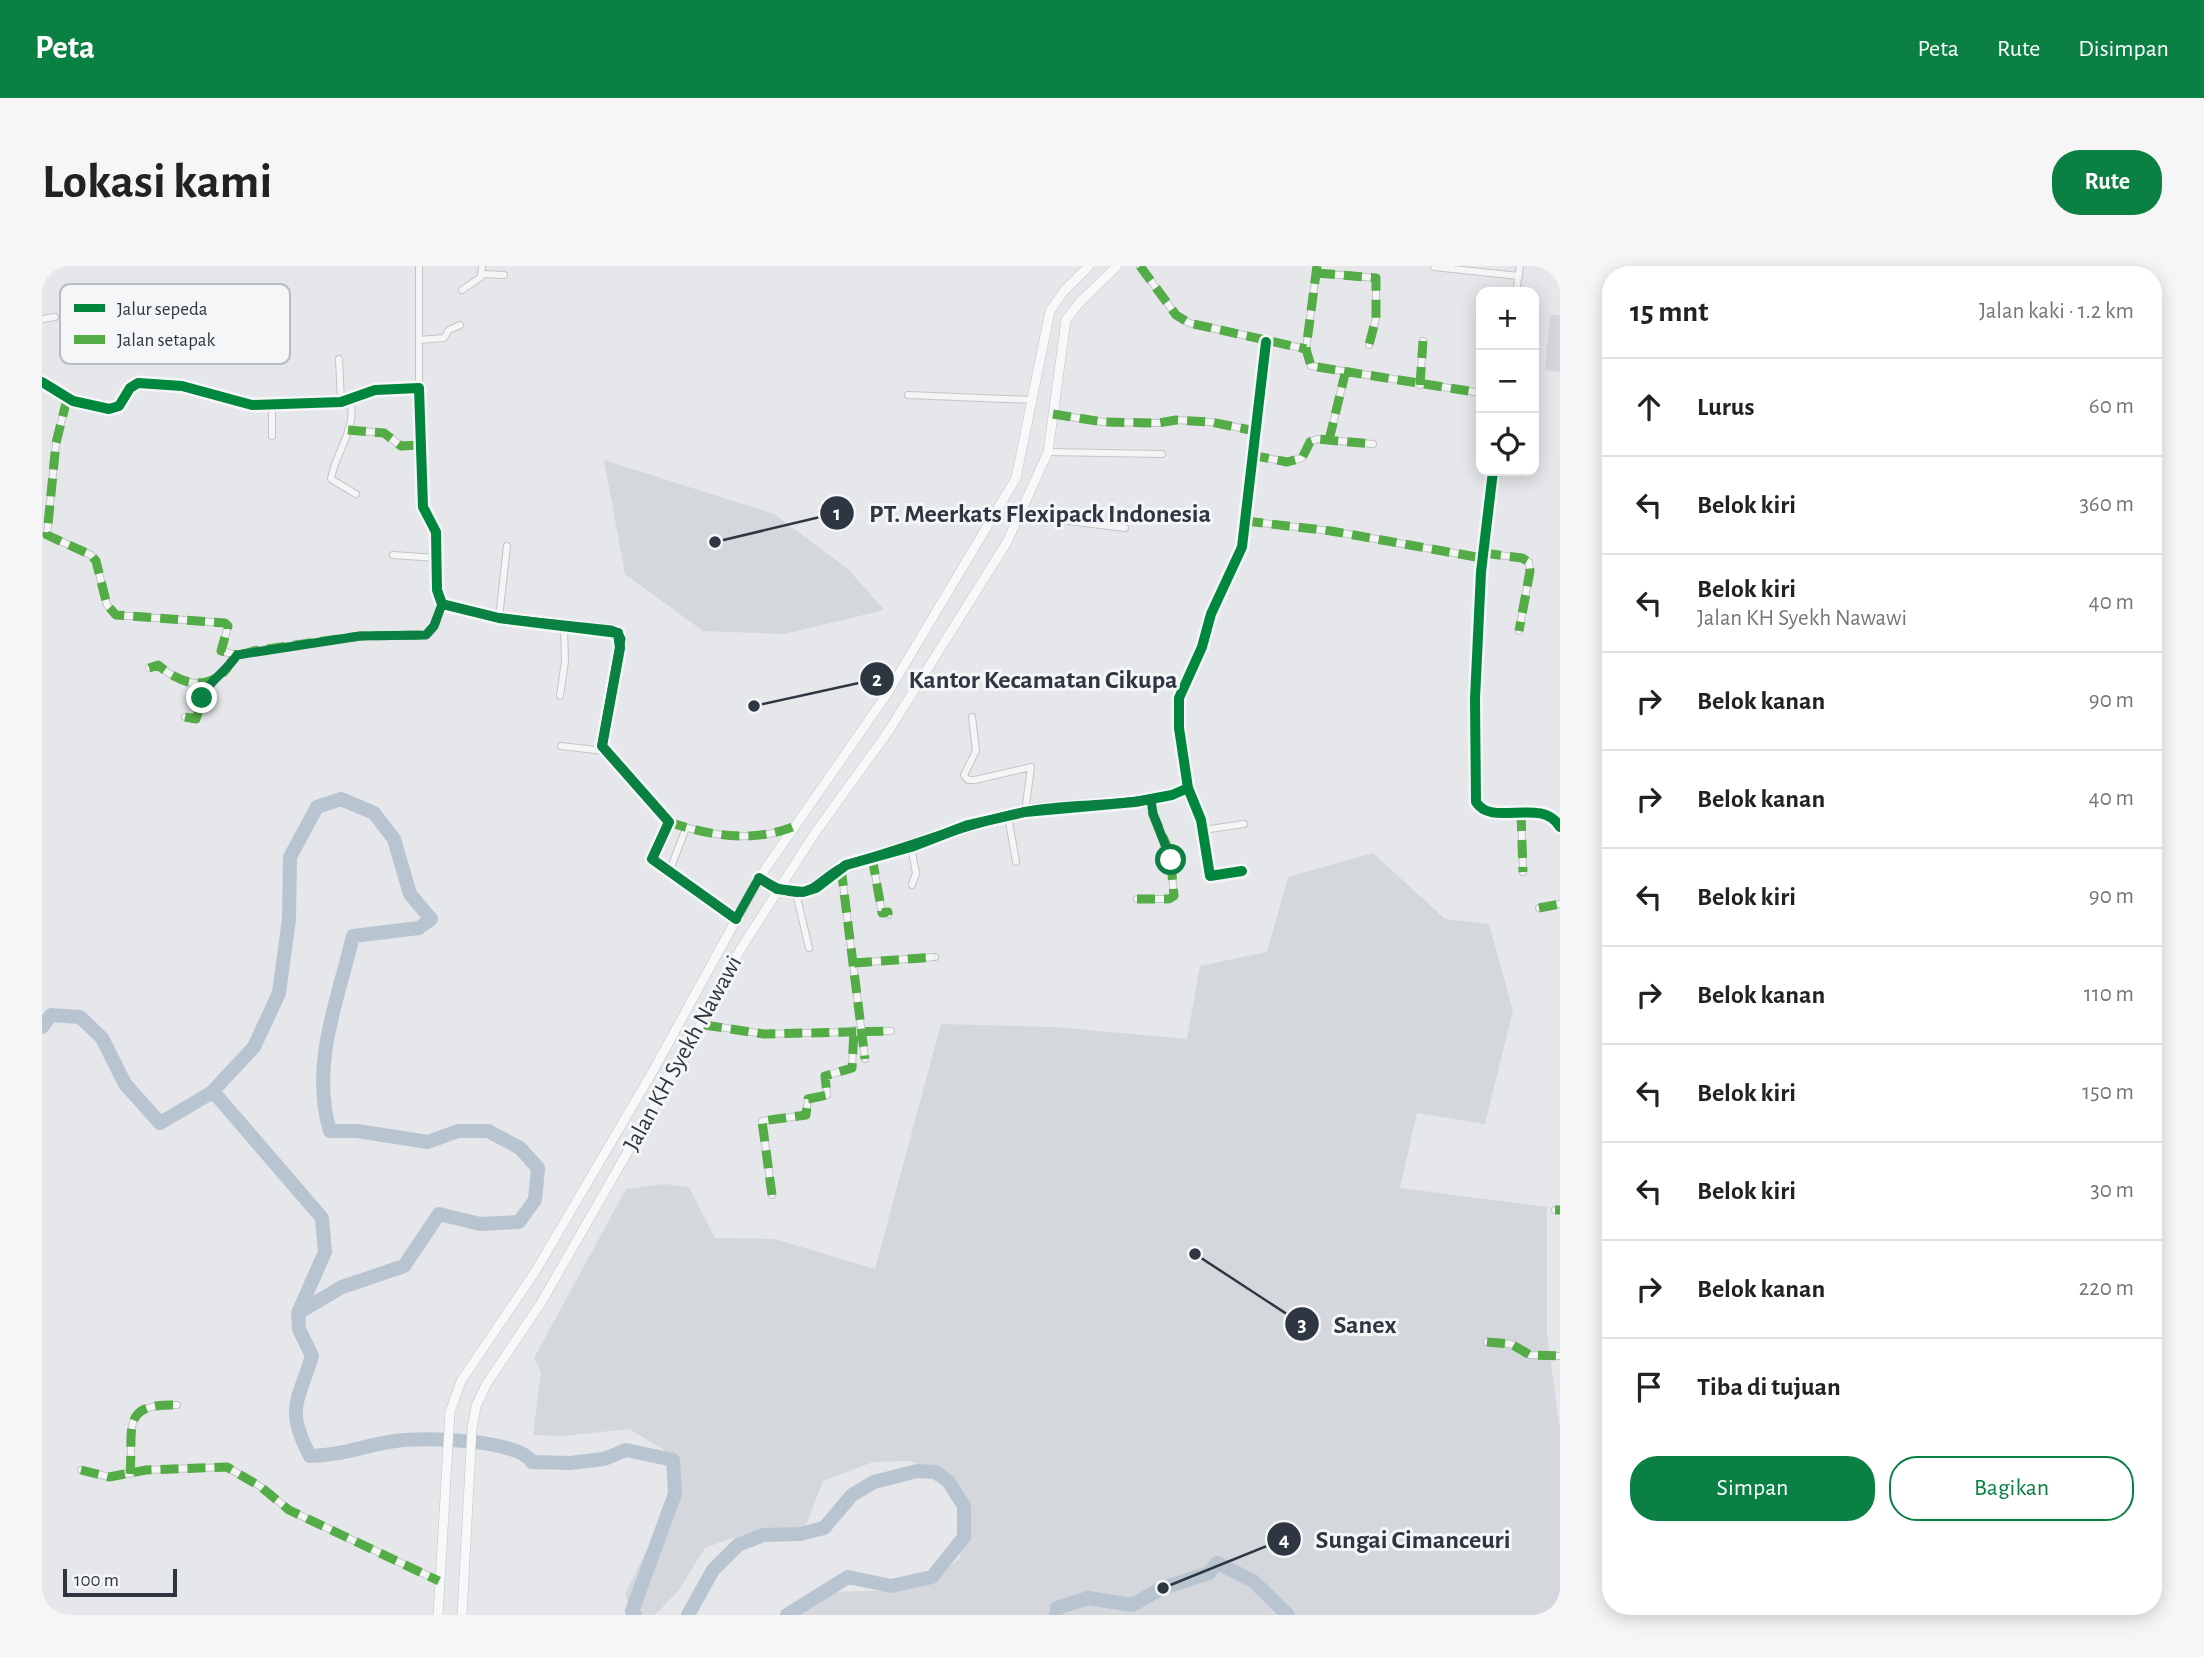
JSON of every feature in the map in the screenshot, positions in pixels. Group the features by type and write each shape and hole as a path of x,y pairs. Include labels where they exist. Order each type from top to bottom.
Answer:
{"main road":[{"name":"Jalan KH Syekh Nawawi","path":"438,1615 450,1412 461,1381 535,1272 653,1072 759,878 887,694 1016,478 1050,311 1064,291 1089,266"},
{"name":"Jalan KH Syekh Nawawi","path":"462,1615 468,1464 476,1406 487,1383 541,1303 777,889 888,732 1007,542 1048,452 1066,320 1079,303 1117,266"}],"street":[{"path":"67,398 57,443 47,535 91,555 96,561 107,605 116,615 225,623 228,626 221,650 237,655 360,636 426,635 434,626 442,604 437,590 433,522 423,507 419,266"},
{"path":"482,266 482,274"},
{"path":"1140,266 1176,315 1189,323 1306,349"},
{"path":"1517,287 1520,266"},
{"path":"1434,267 1519,276"},
{"path":"1369,345 1376,318 1376,278 1317,270 1306,349 1311,366 1345,374 1476,392"},
{"path":"462,289 482,274 504,275"},
{"path":"42,319 55,317"},
{"path":"419,340 444,338 449,330 460,326"},
{"path":"1420,385 1423,341"},
{"path":"1242,872 1210,876 1203,830 1188,788 1179,728 1179,698 1202,647 1211,614 1236,565 1245,521 1266,342"},
{"path":"339,359 341,402"},
{"path":"1329,440 1345,374"},
{"path":"42,382 67,398 92,407 114,409 133,385 152,383 182,386 237,403 272,405 341,402 375,390 419,388"},
{"path":"908,396 1033,400"},
{"path":"349,401 352,411 348,430 334,460 331,479 356,494"},
{"path":"272,405 272,436"},
{"path":"1053,414 1103,422 1158,423 1176,419 1255,430"},
{"path":"348,430 384,433 401,446 422,445"},
{"path":"1251,455 1297,461 1302,458 1310,442 1329,440 1373,443"},
{"path":"1048,452 1162,454"},
{"path":"1492,476 1483,556 1475,699 1476,802 1480,808 1490,812 1546,813 1556,820 1560,827"},
{"path":"1020,515 1125,528"},
{"path":"1245,521 1331,531 1483,556 1522,558 1528,562 1530,571 1519,631"},
{"path":"499,618 508,546"},
{"path":"393,555 437,558"},
{"path":"442,604 499,618 611,630 618,633 621,639 611,701 602,734 604,751 669,822 686,828 748,836 777,833 795,826"},
{"path":"560,696 565,661 564,626"},
{"path":"149,668 158,665 174,679 184,682 209,682 226,671 237,655"},
{"path":"185,717 196,719 209,682"},
{"path":"972,717 976,751 964,775 968,780 975,780 1031,767 1025,812"},
{"path":"561,746 604,751"},
{"path":"759,878 777,889 796,893 816,888 841,868 911,847 938,834 1025,812 1151,799 1188,788"},
{"path":"1138,899 1168,900 1174,896 1170,853 1153,814 1151,799"},
{"path":"1521,813 1523,872"},
{"path":"1008,816 1016,862"},
{"path":"669,822 652,859 736,919"},
{"path":"1203,830 1244,824"},
{"path":"670,870 686,828"},
{"path":"911,847 916,873 912,885"},
{"path":"872,857 882,913 888,912 888,915"},
{"path":"841,868 854,963 858,1030 865,1059"},
{"path":"796,893 809,948"},
{"path":"1539,908 1560,904"},
{"path":"854,963 935,957"},
{"path":"701,1024 764,1034 891,1031"},
{"path":"772,1195 762,1121 806,1115 808,1099 827,1095 825,1076 852,1068 858,1030"},
{"path":"1487,1342 1511,1344 1530,1354 1560,1356"},
{"path":"130,1474 135,1416 142,1408 152,1404 177,1405"},
{"path":"82,1470 109,1477 197,1466 227,1467 261,1488 289,1510 439,1581"}],"shaded area":[{"path":"1550,315 1560,315 1560,372 1545,370"},
{"path":"604,460 774,514 848,569 884,610 784,634 703,631 625,574"},
{"path":"1373,853 1445,919 1489,924 1513,1011 1485,1124 1417,1113 1400,1188 1547,1207 1547,1334 1560,1430 1560,1615 790,1615 831,1592 899,1590 928,1584 960,1558 964,1527 956,1493 940,1474 911,1461 873,1462 823,1481 806,1525 787,1540 732,1538 705,1548 678,1591 655,1615 632,1614 625,1594 672,1500 677,1470 663,1449 629,1429 563,1436 533,1435 541,1372 534,1358 626,1189 665,1184 689,1187 715,1238 775,1239 875,1269 941,1024 1055,1027 1187,1039 1200,966 1267,952 1288,877"}],"waterway":[{"path":"42,1027 51,1015 80,1017 102,1038 125,1084 160,1123 211,1093 254,1047 279,993 289,919 290,857 317,807 341,799 374,813 394,839 410,894 431,919 419,928 353,936 328,1033 325,1057 323,1082 330,1131 357,1131 428,1142 458,1131 488,1131 520,1148 538,1168 535,1200 519,1222 480,1224 439,1214 404,1266 342,1287 298,1313 299,1329 312,1356 296,1406 302,1440 310,1456 395,1441 426,1439 490,1444 523,1454 532,1462 570,1463 604,1459 626,1450 673,1460 675,1494 632,1611 635,1615"},
{"path":"211,1093 217,1096 322,1218 325,1252 298,1313"},
{"path":"688,1615 713,1570 738,1545 763,1535 800,1534 824,1528 852,1495 874,1482 917,1471 935,1472 948,1481 964,1506 964,1537 932,1577 891,1586 848,1577 787,1615"},
{"path":"1056,1615 1057,1608 1088,1598 1132,1605 1163,1588 1209,1573 1217,1563 1253,1581 1288,1615"}],"marked path":[{"path":"1140,266 1176,315 1189,323 1306,349"},
{"path":"1317,266 1306,349 1311,366 1476,392"},
{"path":"1317,273 1376,278 1376,318 1369,345"},
{"path":"1420,385 1423,341"},
{"path":"1329,440 1345,374"},
{"path":"67,399 56,443 47,535 91,555 96,561 107,605 116,615 225,623 228,626 221,651 237,655"},
{"path":"1053,414 1103,422 1211,422 1255,431"},
{"path":"348,430 384,433 401,446 422,445"},
{"path":"1251,455 1287,462 1302,458 1310,442 1317,439 1373,444"},
{"path":"1245,521 1331,531 1482,558"},
{"path":"1483,553 1522,558 1529,562 1530,571 1519,631"},
{"path":"149,668 158,665 181,680 198,683 215,679 235,657 253,651 360,636 426,635 434,626 442,604"},
{"path":"185,717 196,719 209,682"},
{"path":"1137,899 1169,899 1174,896 1170,853 1153,814 1151,799"},
{"path":"1521,813 1523,872"},
{"path":"669,822 732,836 764,835 795,826"},
{"path":"872,857 882,913 888,912 888,915"},
{"path":"841,868 865,1059"},
{"path":"1539,908 1560,904"},
{"path":"854,963 935,957"},
{"path":"704,1025 764,1034 891,1031"},
{"path":"772,1195 762,1121 806,1115 808,1099 827,1095 825,1076 852,1068 854,1030"},
{"path":"1555,1210 1560,1210"},
{"path":"1487,1342 1511,1344 1530,1355 1560,1356"},
{"path":"130,1474 131,1432 138,1414 158,1406 177,1405"},
{"path":"81,1470 109,1477 146,1470 227,1467 261,1487 289,1510 439,1581"}],"cycle path":[{"path":"1188,788 1179,728 1179,698 1202,647 1211,614 1242,547 1266,342"},
{"path":"42,382 73,401 109,409 119,406 130,388 138,383 182,386 252,405 341,402 375,390 419,388 423,507 436,532 437,590 442,604 499,618 618,633 620,648 602,746 669,822 652,859 736,919"},
{"path":"1492,476 1481,572 1475,699 1476,802 1493,813 1542,814 1552,818 1560,827"},
{"path":"759,878 777,889 803,892 816,888 846,865 911,847 968,825 1025,812 1135,802 1172,795 1188,788 1201,820 1210,876 1242,871"}],"place":[{"name":"PT. Meerkats Flexipack Indonesia","path":"715,542"},
{"name":"Kantor Kecamatan Cikupa","path":"754,706"},
{"name":"Sanex","path":"1195,1254"},
{"name":"Sungai Cimanceuri","path":"1163,1588"}],"route":[{"path":"202,698 209,682 226,671 237,655 350,637 426,635 434,626 442,604 444,607 499,618 611,630 618,633 621,639 615,682 601,739 604,751 656,811 669,822 652,859 736,919 759,878 777,889 796,893 809,891 823,884 846,865 911,847 938,834 968,825 1025,812 1151,799 1153,814 1169,848 1171,860"}]}
